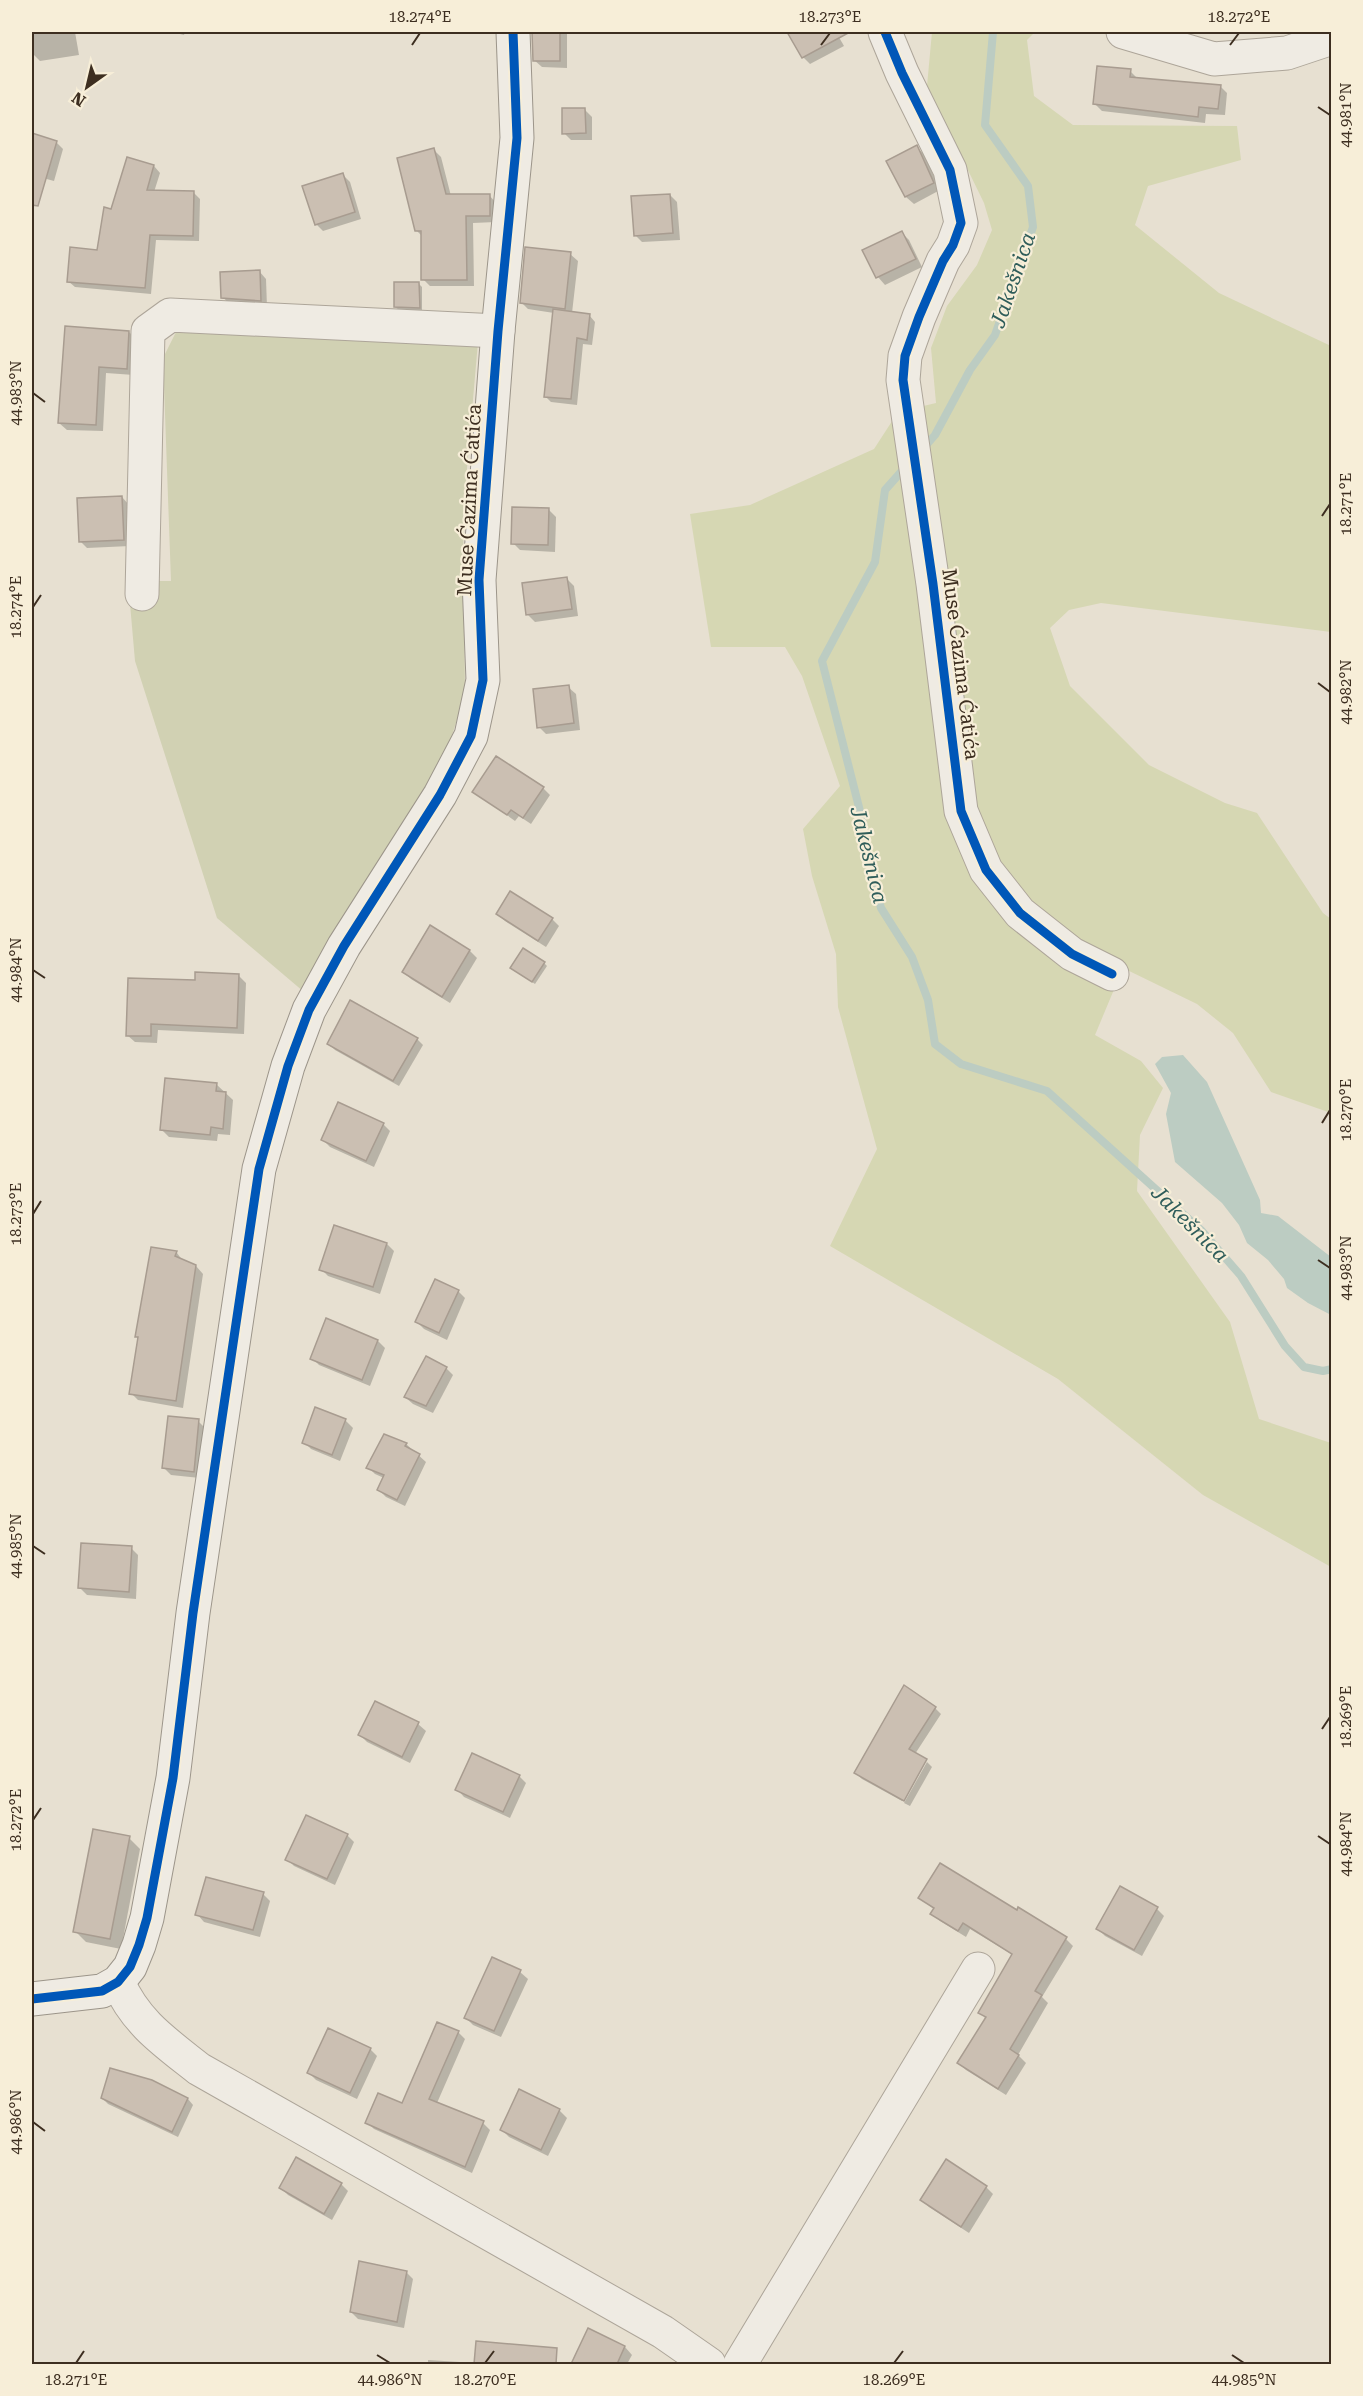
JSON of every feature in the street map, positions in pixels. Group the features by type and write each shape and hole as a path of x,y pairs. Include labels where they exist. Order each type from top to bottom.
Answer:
{"street":[{"name":"Muse Ćazima Ćatića","path":"118,1982 130,1967 147,1918 173,1778 193,1612 259,1169 288,1066 309,1010 344,946 441,795 471,736 483,680 479,580 498,331 517,138 513,32"},
{"name":"Muse Ćazima Ćatića","path":"885,32 902,73 950,170 961,223 919,317 905,357 903,380 933,584 961,811 986,870 1020,914 1072,954 1112,974"},
{"path":"1123,32 1214,58 1287,53 1332,38"},
{"path":"142,594 148,331 170,315 498,331"},
{"path":"740,2364 978,1969"},
{"path":"32,1999 102,1991 118,1982 127,2002 151,2031 199,2069 663,2332 709,2364"}],"green space":[{"path":"932,32 1035,32 1027,40 1034,96 1073,125 1237,126 1241,160 1148,186 1135,225 1219,293 1331,346 1331,632 1101,603 1069,610 1050,628 1070,686 1149,765 1225,803 1257,813 1323,913 1331,919 1331,1113 1271,1092 1233,1033 1197,1004 1123,968 1095,1035 1141,1061 1163,1088 1140,1135 1137,1191 1230,1322 1259,1419 1331,1443 1331,1567 1203,1495 1058,1379 830,1246 877,1149 838,1007 836,954 812,876 803,829 840,786 802,676 785,647 711,647 690,514 750,505 874,449 898,412 936,403 931,348 947,306 977,265 992,230 984,203 927,86"},
{"path":"176,332 478,342 463,514 465,694 438,780 304,992 217,918 135,661 128,581 171,581 163,358"}],"shaded area":[{"path":"1183,1055 1207,1082 1260,1200 1261,1213 1278,1216 1331,1257 1331,1315 1308,1303 1287,1288 1284,1279 1268,1260 1247,1243 1239,1225 1222,1203 1175,1162 1166,1114 1171,1093 1155,1064 1162,1057"}],"building":[{"path":"532,32 560,32 560,61 533,61"},
{"path":"787,32 850,32 802,58"},
{"path":"1097,66 1131,69 1130,77 1221,85 1218,109 1199,107 1198,117 1093,104"},
{"path":"562,108 585,108 586,133 562,134"},
{"path":"32,133 57,141 38,206 32,205"},
{"path":"917,145 934,183 905,197 886,161"},
{"path":"434,148 446,194 490,194 490,216 466,216 467,280 421,280 421,231 415,231 397,158"},
{"path":"127,157 154,165 147,190 194,191 193,236 150,235 145,288 67,282 70,247 97,250 104,207 111,209"},
{"path":"343,173 355,212 315,225 302,186"},
{"path":"670,194 673,233 634,236 631,196"},
{"path":"902,231 916,259 876,278 862,250"},
{"path":"525,247 571,252 565,309 520,303"},
{"path":"260,270 261,301 221,298 220,272"},
{"path":"394,282 419,282 420,308 394,307"},
{"path":"553,309 590,314 587,340 577,338 571,399 544,397"},
{"path":"65,326 129,331 127,369 99,367 96,425 58,423"},
{"path":"122,496 124,540 79,542 77,498"},
{"path":"512,507 549,508 548,545 511,544"},
{"path":"567,577 572,609 526,615 522,583"},
{"path":"569,685 574,723 537,728 533,689"},
{"path":"496,756 544,787 523,818 511,810 507,815 472,792"},
{"path":"510,891 553,918 538,941 496,914"},
{"path":"430,925 470,950 442,997 402,972"},
{"path":"523,948 545,962 532,982 510,968"},
{"path":"195,972 239,974 237,1028 151,1024 151,1036 126,1036 128,978 195,980"},
{"path":"350,1000 418,1038 393,1081 327,1044"},
{"path":"165,1078 217,1083 216,1091 226,1092 223,1129 211,1127 210,1135 160,1130"},
{"path":"338,1102 384,1123 366,1161 321,1140"},
{"path":"334,1225 387,1243 373,1287 319,1270"},
{"path":"151,1247 177,1251 175,1256 196,1265 176,1401 129,1394 138,1337 135,1337"},
{"path":"435,1279 459,1290 439,1333 415,1322"},
{"path":"326,1318 378,1340 362,1380 310,1359"},
{"path":"426,1356 447,1367 426,1406 404,1397"},
{"path":"315,1407 346,1419 332,1455 302,1443"},
{"path":"168,1416 199,1419 194,1472 162,1468"},
{"path":"384,1434 407,1443 405,1446 420,1454 397,1500 377,1490 384,1475 366,1468"},
{"path":"81,1543 132,1546 129,1592 78,1588"},
{"path":"904,1685 936,1707 909,1749 927,1759 904,1801 854,1773"},
{"path":"375,1701 419,1722 402,1757 358,1735"},
{"path":"472,1753 520,1775 503,1812 455,1790"},
{"path":"306,1815 348,1834 327,1879 285,1860"},
{"path":"93,1829 130,1836 110,1939 73,1932"},
{"path":"940,1863 1017,1910 1018,1907 1067,1937 1035,1991 1042,1995 1010,2049 1019,2055 998,2089 957,2063 986,2017 978,2013 1012,1954 963,1923 958,1931 930,1914 934,1908 918,1898"},
{"path":"206,1877 264,1892 253,1930 195,1915"},
{"path":"1120,1886 1158,1907 1134,1950 1096,1929"},
{"path":"492,1957 521,1970 494,2031 464,2018"},
{"path":"437,2022 459,2031 429,2099 484,2121 465,2167 365,2123 378,2093 402,2103"},
{"path":"328,2028 371,2048 350,2093 307,2073"},
{"path":"110,2068 152,2080 188,2098 172,2132 101,2098"},
{"path":"519,2089 560,2109 541,2150 500,2130"},
{"path":"296,2157 342,2183 324,2214 279,2188"},
{"path":"946,2159 987,2186 961,2227 920,2200"},
{"path":"359,2261 407,2271 397,2322 350,2312"},
{"path":"588,2328 625,2346 617,2364 571,2364"},
{"path":"476,2341 557,2348 556,2364 474,2364"}],"waterway":[{"name":"Jakešnica","path":"922,450 935,435 970,370 995,335 1033,227 1028,186 985,125 993,32"},
{"name":"Jakešnica","path":"901,472 885,490 875,562 822,661 864,827 866,852 881,908 912,957 928,1000 935,1044 961,1064 1047,1091 1202,1231 1241,1276 1285,1346 1304,1367 1323,1371 1332,1369"}],"cycle path":[{"path":"32,1999 102,1991 118,1982 130,1967 139,1945 147,1918 173,1778 193,1613 259,1169 288,1066 309,1010 344,946 440,795 471,736 483,680 479,580 498,331 517,138 513,32"},
{"path":"885,32 902,73 950,170 961,223 919,317 905,356 903,380 933,584 961,811 986,870 1020,913 1072,954 1112,974"}]}
